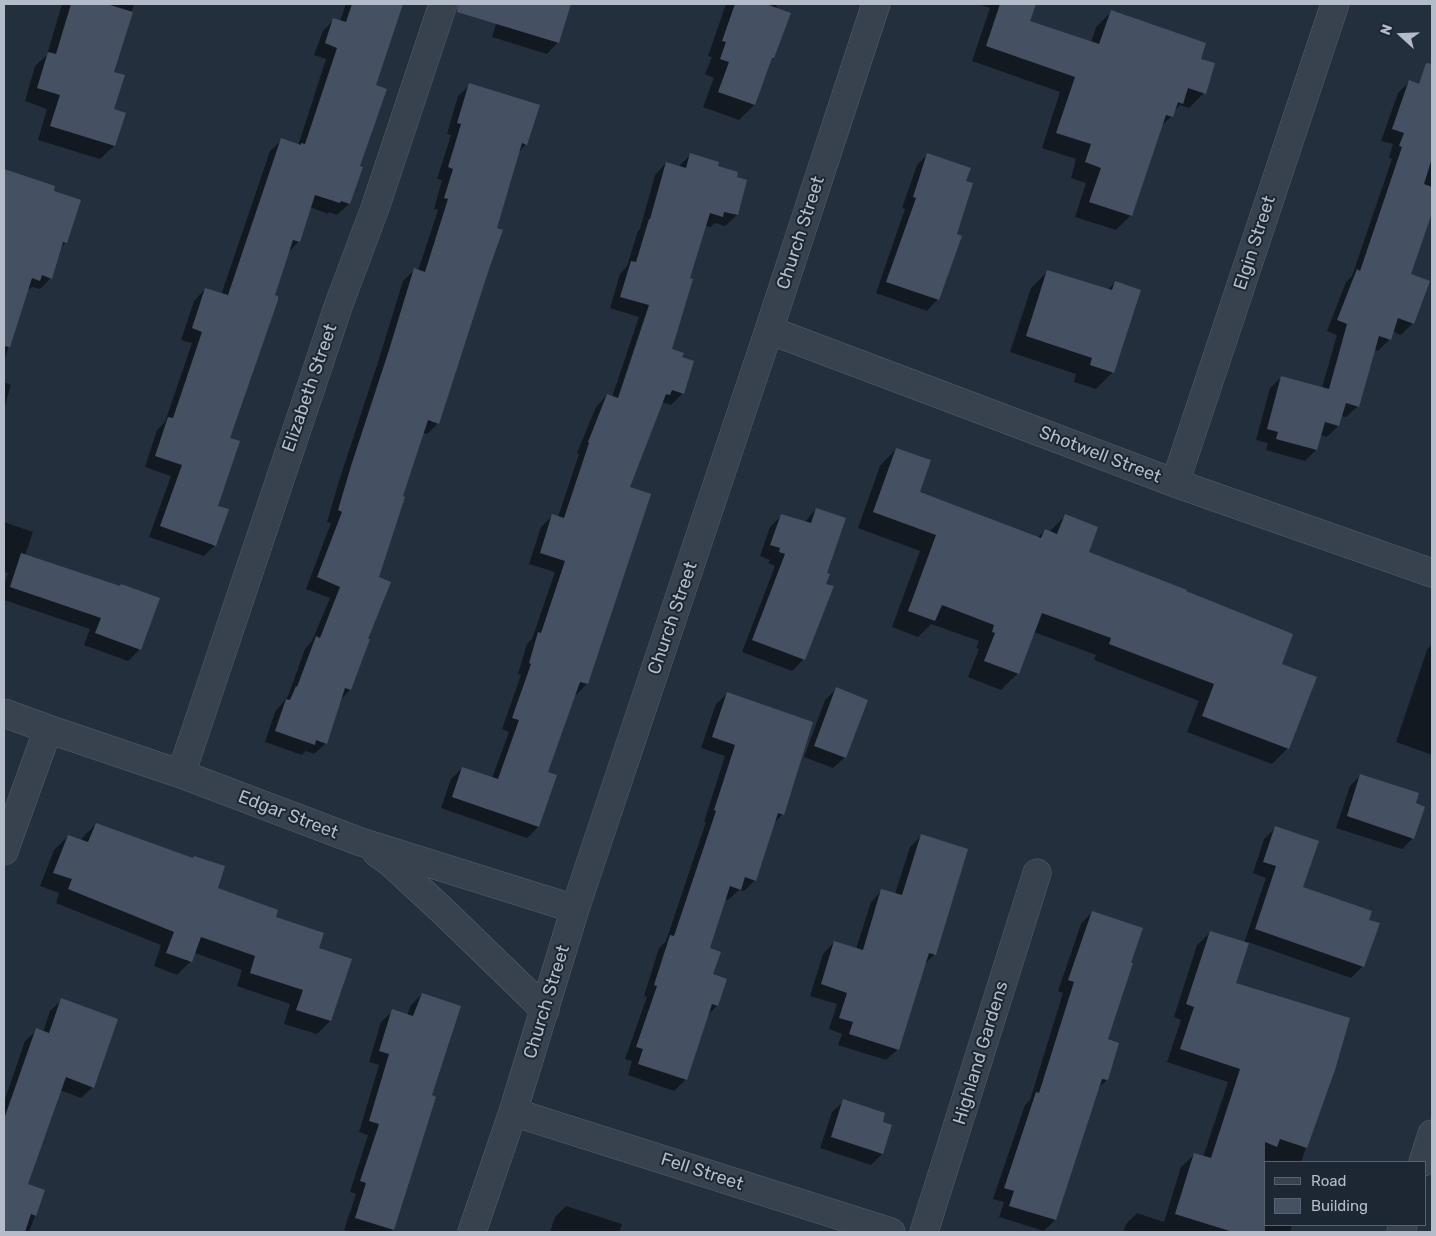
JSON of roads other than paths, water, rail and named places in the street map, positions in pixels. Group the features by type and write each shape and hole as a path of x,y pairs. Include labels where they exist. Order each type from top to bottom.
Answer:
{"street":[{"name":"Elizabeth Street","path":"181,774 338,304 375,208 443,4"},
{"name":"Church Street","path":"472,1232 513,1112 575,909 876,4"},
{"name":"Elgin Street","path":"1176,483 1335,4"},
{"name":"Shotwell Street","path":"769,330 1176,483 1432,573"},
{"name":"Edgar Street","path":"4,713 181,774 361,842 575,909"},
{"path":"4,851 48,729"},
{"path":"361,842 390,862 545,1010"},
{"name":"Highland Gardens","path":"924,1232 1038,873"},
{"name":"Fell Street","path":"513,1112 891,1232"},
{"path":"1423,1161 1432,1134"}]}
